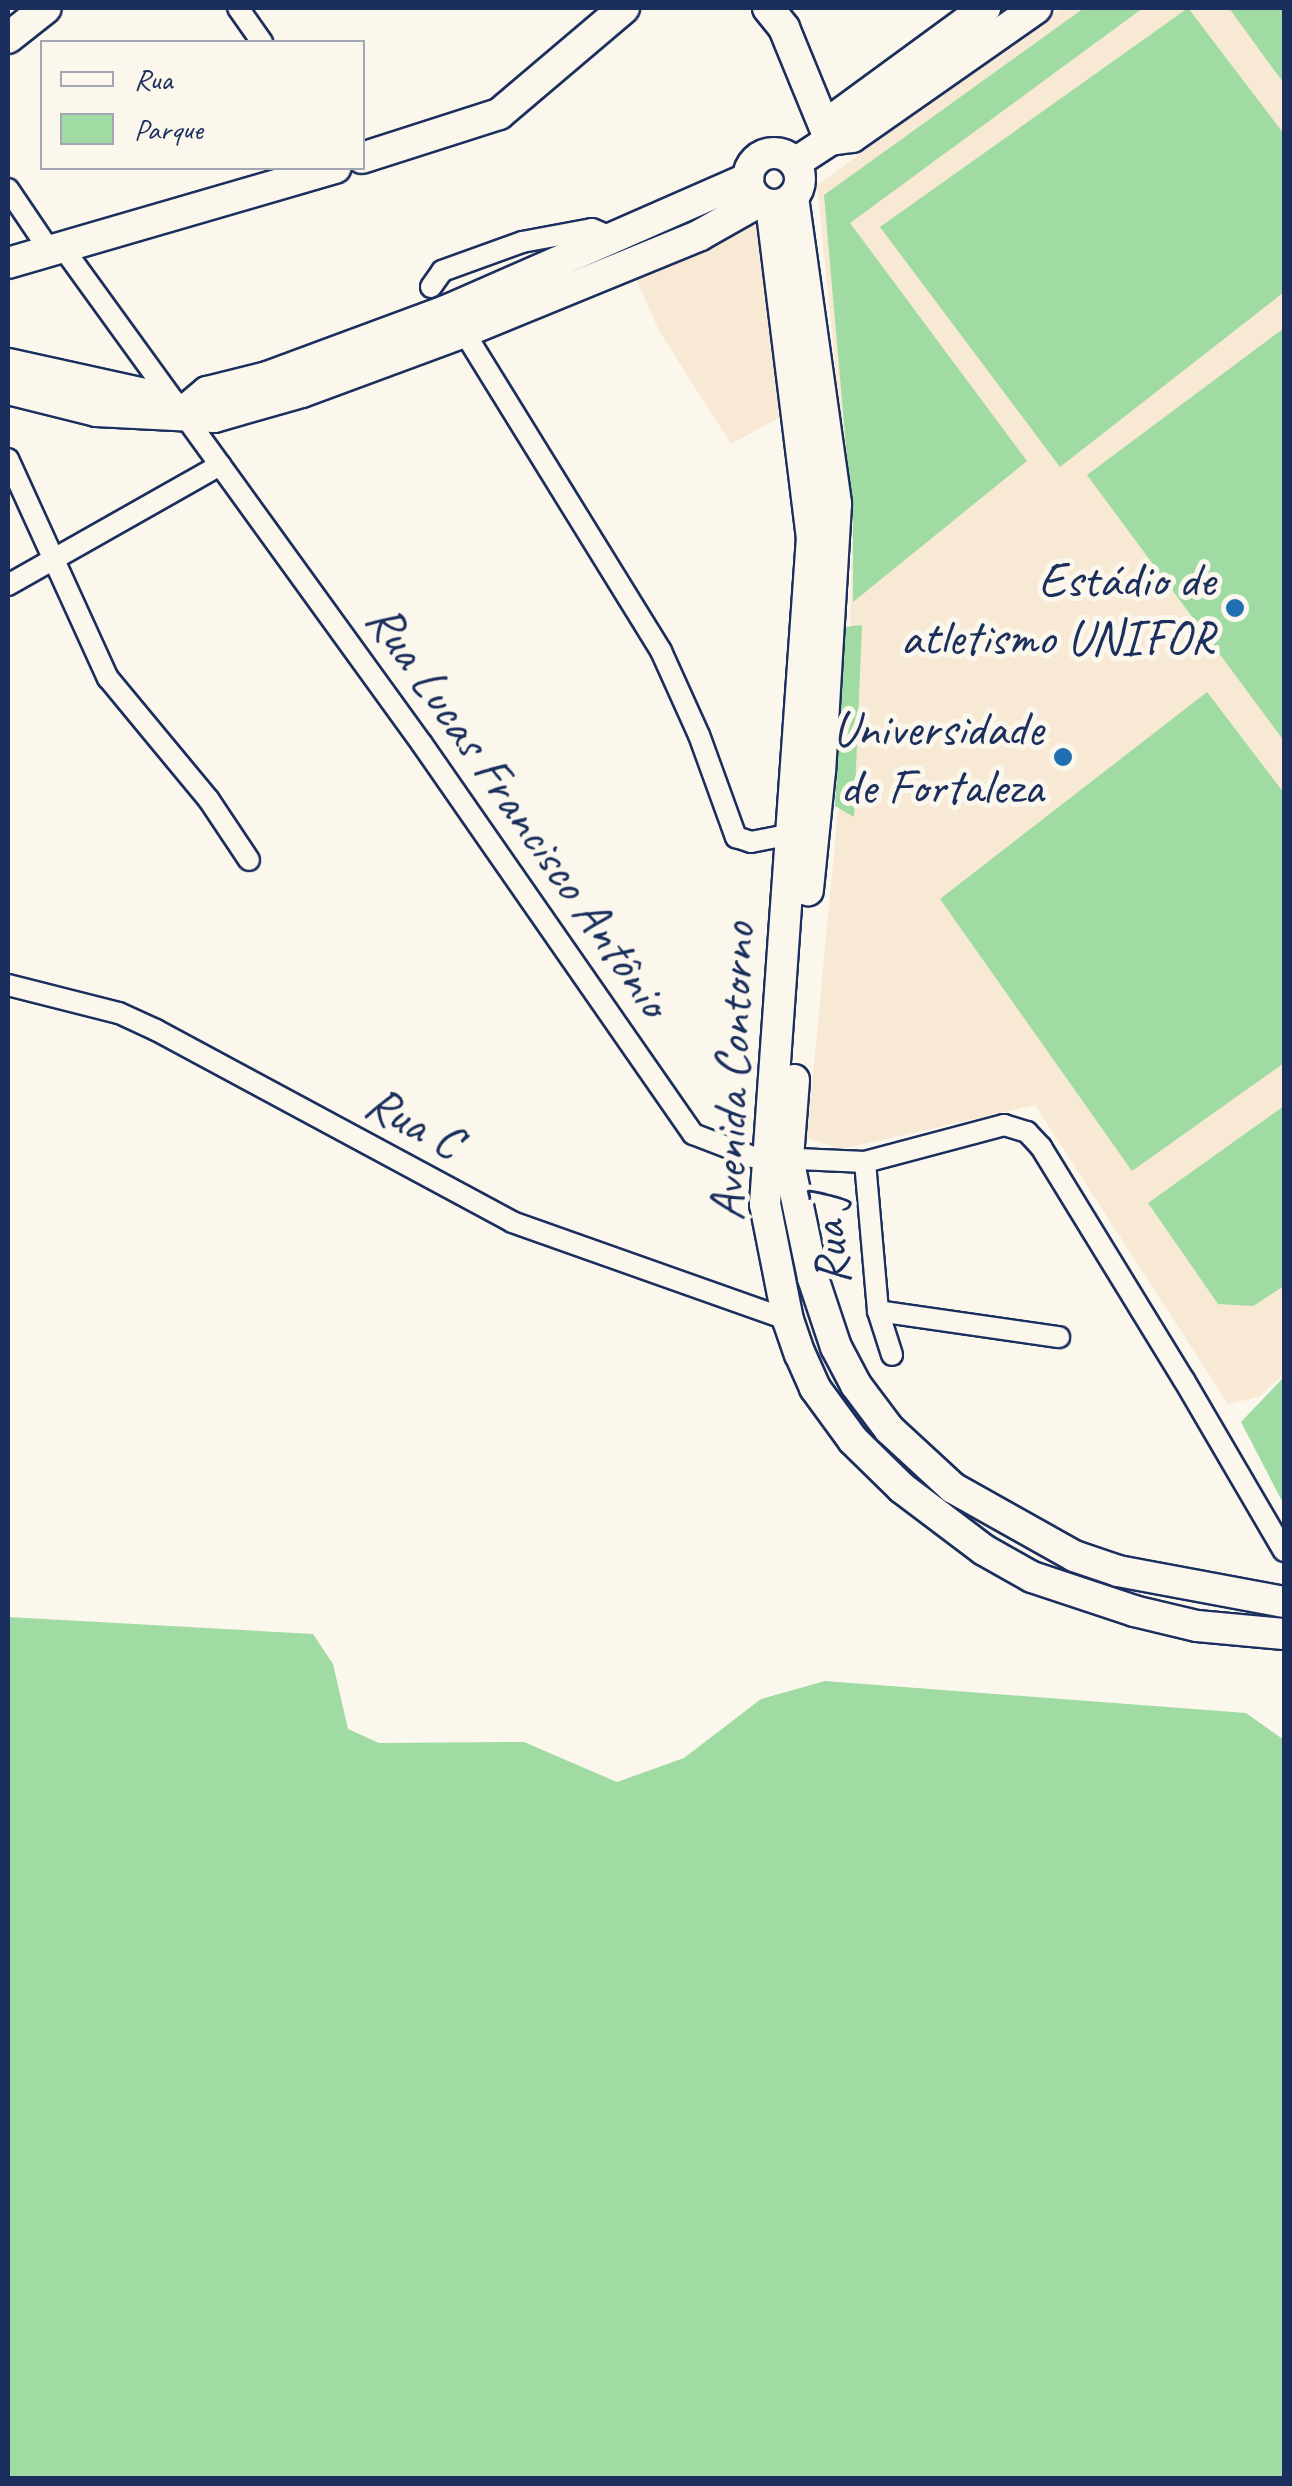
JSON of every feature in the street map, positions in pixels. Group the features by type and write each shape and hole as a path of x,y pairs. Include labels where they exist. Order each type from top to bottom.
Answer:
{"street":[{"path":"8,38 46,8"},
{"path":"238,8 261,40"},
{"path":"768,8 784,28 830,140"},
{"path":"830,140 836,117 985,8"},
{"path":"795,163 830,140 852,137 1036,8"},
{"path":"365,157 499,114 619,9"},
{"path":"8,390 96,411 214,417 302,392 464,332 700,235 768,196 801,175 795,163 777,152 755,160 768,196"},
{"path":"8,263 329,170"},
{"name":"Rua Lucas Francisco Antônio","path":"8,189 170,390 182,413 464,803 693,1134 708,1143 777,1158 865,1162 1004,1125 1034,1138 1284,1551"},
{"path":"182,413 206,392 267,377 768,196"},
{"name":"Avenida Contorno","path":"768,196 812,537 792,834 777,1158 836,1347 856,1385 889,1429 954,1488 1074,1556 1118,1571 1284,1602"},
{"name":"Avenida Contorno","path":"768,196 836,533 777,1158 765,1204 788,1320 816,1388 853,1440 902,1488 984,1550 1032,1577 1134,1611 1197,1626 1284,1634"},
{"path":"431,287 442,271 522,242 592,229 611,237"},
{"path":"464,332 661,651 700,735 736,837 750,842 792,834"},
{"path":"8,364 162,398 182,413"},
{"path":"8,459 108,678 209,800 248,860"},
{"path":"8,585 220,464"},
{"name":"Rua C","path":"8,985 119,1013 156,1030 512,1222 788,1320"},
{"name":"Rua J","path":"865,1162 878,1311 892,1355"},
{"path":"878,1311 1059,1337"}],"shaded area":[{"name":"Universidade de Fortaleza","path":"1062,8 1284,8 1284,1374 1259,1397 1228,1404 1035,1105 842,1149 807,1138 849,694 852,530 817,185"},
{"path":"765,188 804,404 731,444 659,331 630,264"}],"green space":[{"path":"1084,8 1143,8 850,223 1027,461 853,602 853,525 824,195"},
{"path":"1188,8 1284,134 1284,292 1060,467 880,227"},
{"path":"1229,8 1284,8 1284,83 1277,74"},
{"name":"Estádio de atletismo UNIFOR","path":"1284,328 1284,741 1087,475"},
{"path":"862,625 854,817 835,806 845,627"},
{"path":"1207,692 1284,793 1284,1063 1132,1171 940,899"},
{"path":"1284,1106 1284,1286 1253,1306 1218,1304 1148,1203"},
{"path":"1284,1377 1284,1505 1241,1422"},
{"path":"8,1617 313,1634 333,1664 348,1729 379,1743 524,1742 617,1782 684,1758 761,1699 825,1681 1246,1713 1284,1740 1284,2478 8,2478"}],"place":[{"name":"Estádio de atletismo UNIFOR","path":"1235,608"},
{"name":"Universidade de Fortaleza","path":"1063,757"}]}
